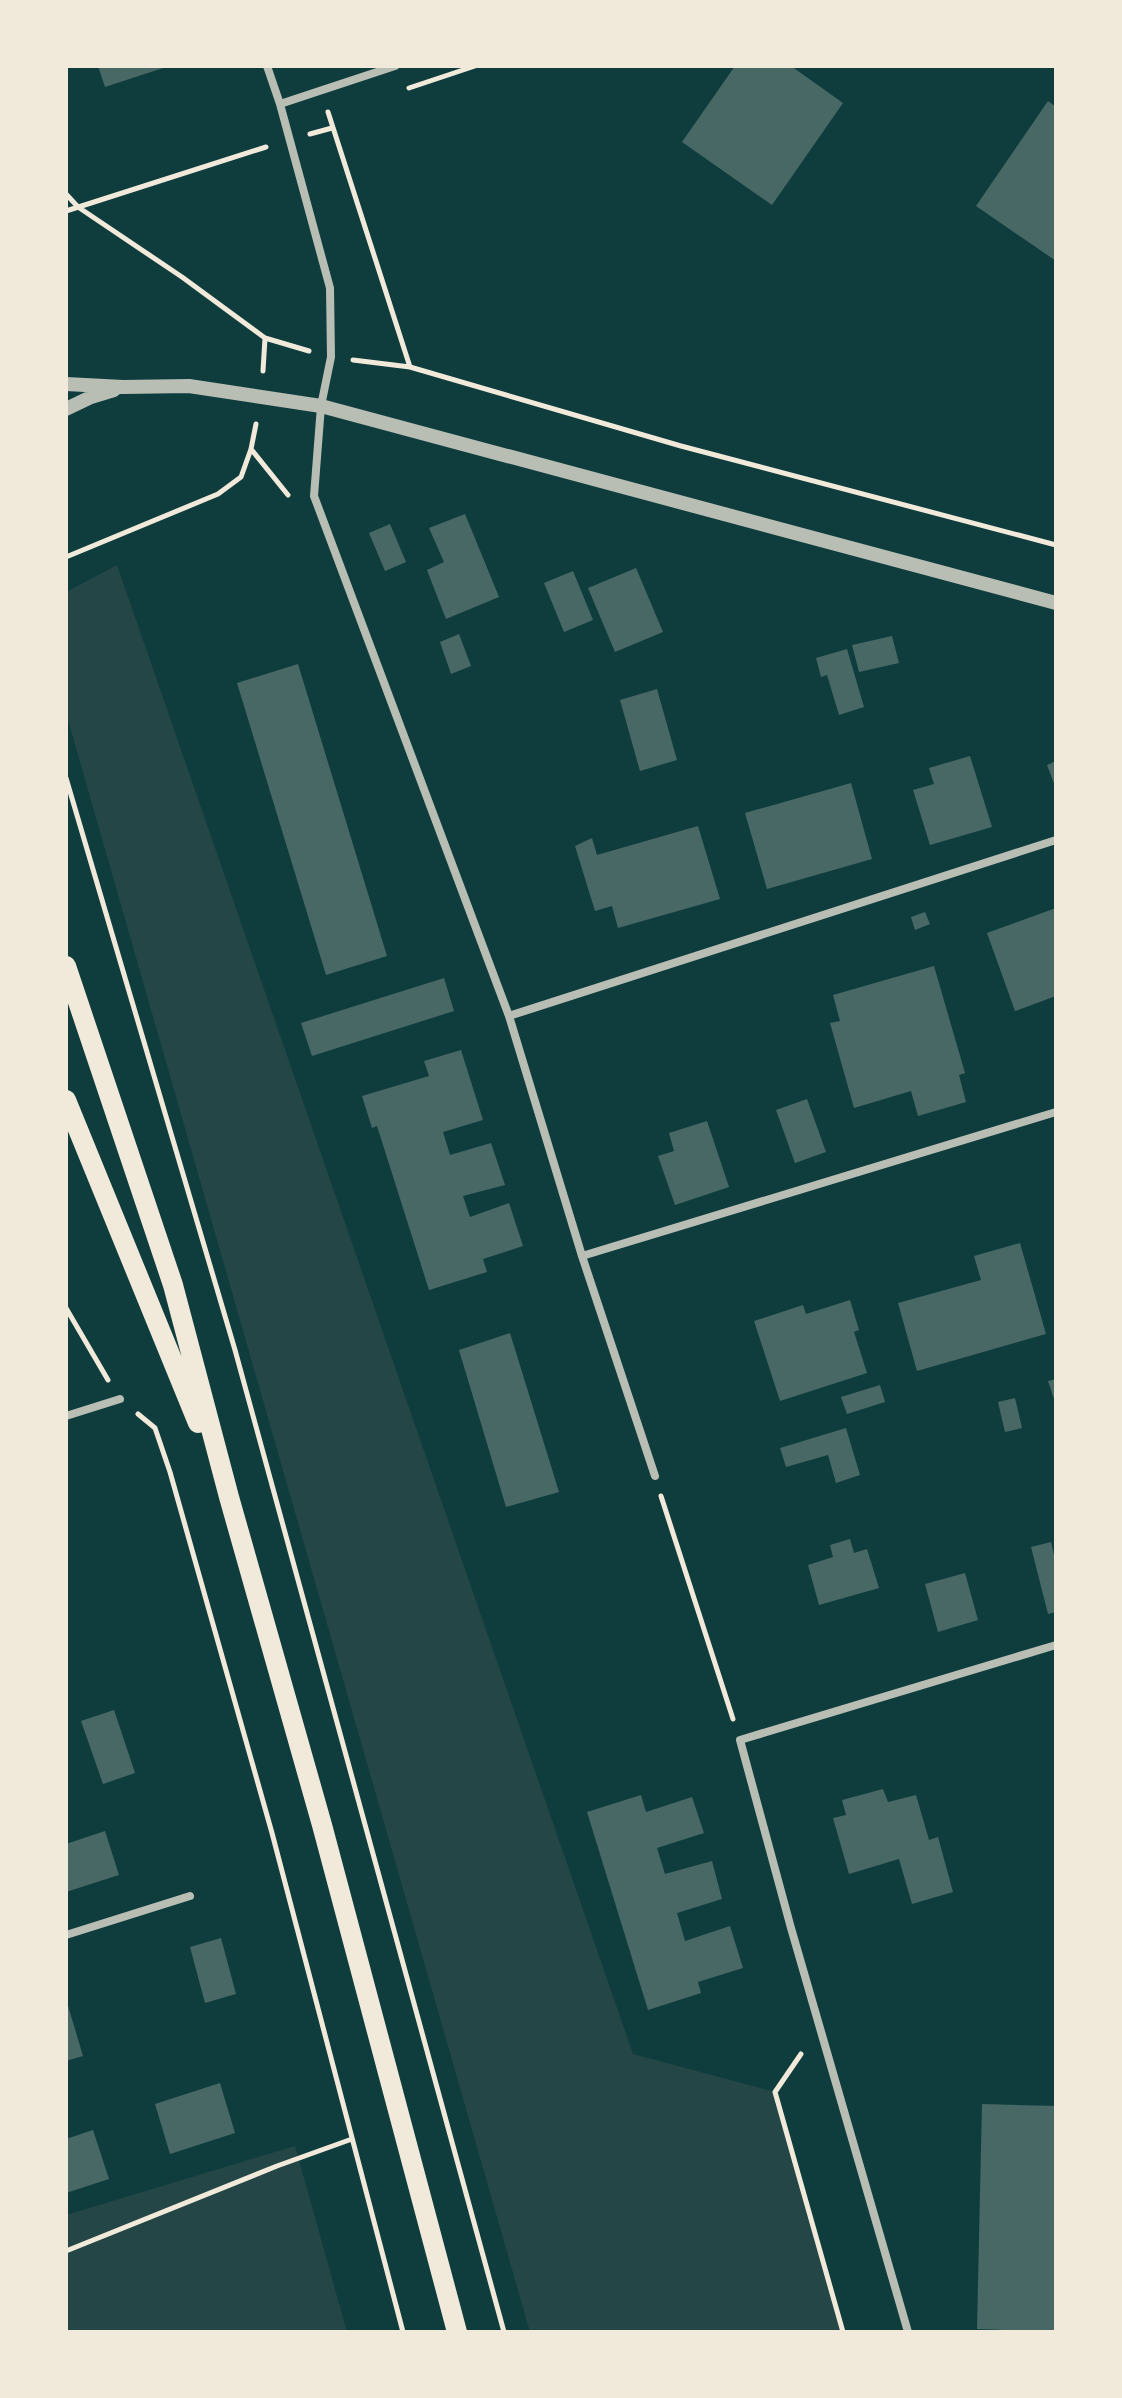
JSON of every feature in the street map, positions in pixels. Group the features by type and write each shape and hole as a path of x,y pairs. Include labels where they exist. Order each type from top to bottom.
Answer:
{"main road":[{"path":"66,966 173,1285 229,1497 322,1825 457,2332"},
{"path":"66,1100 229,1497"}],"street":[{"path":"267,66 330,288 331,357 321,406 314,496 509,1016 582,1256 655,1476"},
{"path":"280,104 395,66"},
{"path":"66,384 189,386 321,406 1056,603"},
{"path":"66,409 123,387"},
{"path":"509,1016 1056,840"},
{"path":"582,1256 1056,1112"},
{"path":"66,1416 120,1399"},
{"path":"908,2332 740,1740 1056,1645"},
{"path":"66,1935 190,1896"}],"path":[{"path":"320,90 410,367 681,446 1056,545"},
{"path":"66,211 332,128"},
{"path":"66,778 235,1350 504,2332"},
{"path":"66,1308 120,1399 155,1428 170,1472 272,1833 403,2332"},
{"path":"655,1476 740,1740"},
{"path":"820,2026 775,2092 843,2332"},
{"path":"66,2251 352,2139"}],"shaded area":[{"path":"117,565 633,2054 775,2092 843,2332 530,2332 66,713 66,592"},
{"path":"295,2146 347,2332 66,2332 66,2215"}],"building":[{"path":"98,66 166,66 166,67 105,87"},
{"path":"735,66 791,66 843,103 772,205 682,142"},
{"path":"1048,101 1056,107 1056,261 976,206"},
{"path":"465,514 499,597 446,619 427,570 444,562 429,528"},
{"path":"390,524 406,562 385,571 369,533"},
{"path":"636,568 663,632 615,652 588,588"},
{"path":"573,571 593,620 564,632 544,583"},
{"path":"459,634 471,666 451,674 440,642"},
{"path":"892,636 899,663 859,672 852,645"},
{"path":"847,649 864,707 839,715 827,675 821,677 816,658"},
{"path":"298,664 387,956 326,975 237,683"},
{"path":"657,689 677,760 640,771 620,700"},
{"path":"970,756 992,827 930,845 913,790 934,784 929,768"},
{"path":"1056,761 1056,789 1047,765"},
{"path":"851,783 872,859 767,889 745,813"},
{"path":"698,826 720,899 618,928 612,906 595,911 575,846 592,838 597,855"},
{"path":"1056,908 1056,996 1015,1011 987,933"},
{"path":"925,912 930,924 915,930 911,917"},
{"path":"934,966 965,1073 959,1075 966,1102 918,1116 911,1091 854,1108 830,1023 840,1021 833,995"},
{"path":"444,978 454,1011 312,1056 301,1023"},
{"path":"461,1050 483,1120 443,1132 450,1155 491,1143 505,1185 463,1196 470,1217 509,1203 523,1246 483,1259 487,1272 429,1290 377,1126 372,1128 362,1096 429,1076 424,1061"},
{"path":"807,1099 826,1152 795,1163 776,1110"},
{"path":"707,1121 729,1187 675,1205 658,1156 674,1151 669,1133"},
{"path":"1020,1243 1046,1334 917,1371 898,1303 981,1280 974,1256"},
{"path":"850,1300 859,1330 854,1332 867,1373 780,1401 754,1321 803,1305 806,1314"},
{"path":"510,1333 559,1492 506,1507 459,1350"},
{"path":"1056,1379 1056,1402 1055,1402 1048,1381"},
{"path":"880,1385 885,1402 847,1414 841,1397"},
{"path":"1015,1398 1022,1428 1005,1432 998,1402"},
{"path":"846,1428 860,1475 836,1483 828,1455 786,1467 780,1448"},
{"path":"850,1539 854,1553 867,1549 879,1588 819,1605 808,1565 833,1557 830,1545"},
{"path":"1051,1542 1056,1563 1056,1612 1048,1614 1031,1547"},
{"path":"965,1573 978,1620 938,1632 925,1584"},
{"path":"114,1710 135,1773 103,1784 81,1721"},
{"path":"883,1789 888,1802 916,1795 929,1840 938,1837 953,1892 912,1904 899,1859 849,1874 833,1818 846,1815 842,1800"},
{"path":"641,1795 646,1812 692,1797 704,1833 657,1848 665,1874 712,1861 722,1899 677,1913 685,1941 730,1926 743,1968 698,1982 701,1993 648,2010 587,1812"},
{"path":"105,1831 119,1875 66,1892 66,1844"},
{"path":"221,1938 236,1994 205,2003 190,1947"},
{"path":"66,1999 83,2056 66,2061"},
{"path":"220,2083 235,2133 170,2154 155,2104"},
{"path":"982,2104 1056,2106 1056,2332 977,2329"},
{"path":"93,2130 109,2179 66,2193 66,2139"}]}
